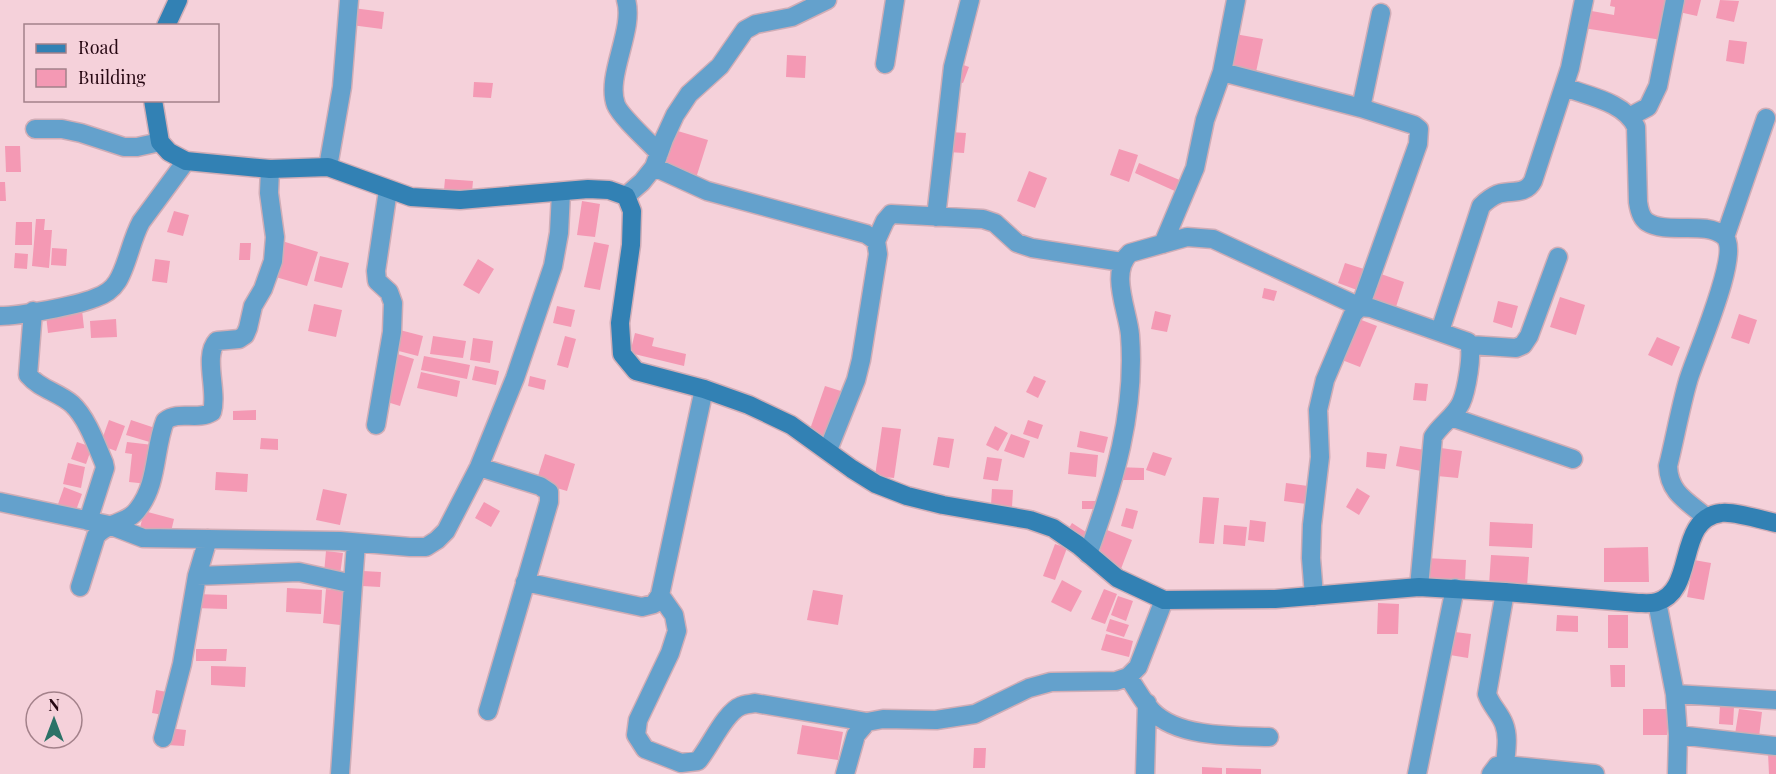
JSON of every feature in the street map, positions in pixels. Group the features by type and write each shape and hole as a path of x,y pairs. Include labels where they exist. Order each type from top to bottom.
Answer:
{"street":[{"path":"167,24 178,0"},
{"path":"328,167 342,87 349,0"},
{"path":"626,0 627,19 613,94 617,107 656,160 707,190 866,234 876,241"},
{"path":"626,196 642,182 656,160 675,115 689,94 720,66 745,30 756,24 792,17 827,0"},
{"path":"885,64 895,0"},
{"path":"936,216 953,67 970,0"},
{"path":"1163,244 1191,181 1205,120 1222,72 1236,0"},
{"path":"1440,331 1481,206 1489,198 1498,194 1522,191 1530,186 1564,87 1584,0"},
{"path":"1631,116 1648,107 1658,86 1676,0"},
{"path":"1361,108 1381,13"},
{"path":"1222,72 1361,108 1414,125 1419,129 1420,136 1360,308 1353,314 1325,380 1318,410 1320,458 1312,525 1311,558 1314,596"},
{"path":"1564,87 1620,108 1631,116 1636,127 1638,202 1640,214 1647,222 1660,226 1714,231 1725,237"},
{"path":"153,102 159,142 169,152 186,161 270,169 328,167 411,197 460,200 588,189 609,190 626,196 632,211 631,245 620,323 622,354 636,371 704,389 749,405 791,425 876,484 907,496 943,505 1030,519 1053,528 1117,578 1164,600 1275,599 1419,587 1638,603 1657,602 1674,591 1697,525 1706,517 1722,512 1776,523"},
{"path":"1706,517 1674,490 1669,478 1668,466 1688,381 1722,289 1729,257 1725,237 1766,118"},
{"path":"35,129 62,129 124,147 137,147 159,142"},
{"path":"0,316 94,299 107,293 118,282 141,222 186,161"},
{"path":"80,586 96,536 109,525 132,517 145,499 165,421 172,415 205,416 213,412 215,403 212,346 217,341 239,339 245,335 253,306 263,289 273,261 274,237 269,194 270,169"},
{"path":"376,425 392,332 393,303 389,292 378,281 376,271 388,190"},
{"path":"0,502 109,525 143,538 426,547 446,531 479,467 515,378 553,266 559,233 561,193"},
{"path":"828,450 856,380 878,254 876,241 885,221 891,214 982,219 995,223 1017,243 1032,248 1122,262"},
{"path":"1088,554 1111,489 1128,418 1131,370 1130,334 1120,277 1122,262 1130,253 1187,237 1203,237 1222,242 1360,308 1371,308 1440,331 1468,342 1470,345 1516,348 1523,345 1529,336 1558,257"},
{"path":"33,311 28,375 35,383 71,404 82,417 104,462 105,468 88,521"},
{"path":"1419,587 1433,436 1462,401 1471,359 1470,345"},
{"path":"525,582 642,607 654,604 660,595 704,389"},
{"path":"1451,417 1573,459"},
{"path":"479,467 540,486 549,492 549,502 488,711"},
{"path":"163,738 182,664 197,576 208,539"},
{"path":"340,774 356,543"},
{"path":"197,576 299,572 353,584"},
{"path":"1417,774 1455,588"},
{"path":"1505,592 1487,694 1491,706 1503,722 1507,735 1498,769 1595,774"},
{"path":"660,595 674,615 677,632 670,653 638,720 636,735 645,749 681,763 698,761 728,717 739,706 756,704 867,722 883,719 936,720 975,714 1029,688 1051,682 1116,681 1128,677 1138,667 1164,600"},
{"path":"1657,602 1675,694 1678,735 1677,774"},
{"path":"1128,677 1152,711 1184,729 1219,735 1269,737"},
{"path":"1675,694 1776,700"},
{"path":"1144,774 1147,703"},
{"path":"845,774 856,735 867,722"},
{"path":"1678,735 1776,746"}],"building":[{"path":"1611,0 1668,0 1662,40 1583,28 1586,10 1614,15 1615,7 1610,6"},
{"path":"1682,0 1701,0 1697,16 1679,12"},
{"path":"1720,0 1739,1 1734,22 1716,18"},
{"path":"353,8 384,12 382,29 351,25"},
{"path":"1235,34 1263,39 1256,72 1229,66"},
{"path":"1729,40 1747,42 1744,64 1726,61"},
{"path":"787,55 806,56 805,78 786,77"},
{"path":"958,63 969,67 963,83 952,80"},
{"path":"474,82 493,83 491,98 473,97"},
{"path":"671,129 708,140 696,178 659,166"},
{"path":"950,132 966,133 964,153 948,152"},
{"path":"5,146 20,146 21,172 6,172"},
{"path":"1119,149 1138,155 1129,182 1110,175"},
{"path":"1139,163 1182,181 1177,192 1135,173"},
{"path":"1029,171 1047,178 1035,208 1017,201"},
{"path":"445,179 473,181 472,192 444,190"},
{"path":"0,182 5,182 6,201 0,201"},
{"path":"582,201 600,204 595,237 577,235"},
{"path":"174,211 189,215 183,236 167,232"},
{"path":"36,219 45,219 44,230 52,230 49,268 32,266"},
{"path":"16,222 32,222 32,245 15,245"},
{"path":"282,241 318,252 307,286 272,276"},
{"path":"594,242 609,245 600,290 584,287"},
{"path":"240,243 251,243 250,260 239,260"},
{"path":"52,248 67,249 66,266 51,265"},
{"path":"15,253 28,254 27,269 14,268"},
{"path":"320,256 349,263 342,288 314,281"},
{"path":"155,259 170,261 167,283 152,281"},
{"path":"478,259 494,269 479,294 463,285"},
{"path":"1345,263 1364,269 1357,290 1338,283"},
{"path":"1381,274 1404,282 1395,310 1371,301"},
{"path":"1264,288 1277,291 1274,301 1262,298"},
{"path":"1560,297 1585,305 1576,335 1550,327"},
{"path":"1498,301 1518,306 1512,328 1493,322"},
{"path":"314,304 342,310 336,337 308,331"},
{"path":"557,306 575,310 571,327 553,323"},
{"path":"82,310 84,328 48,333 46,315"},
{"path":"1155,311 1171,315 1167,332 1151,329"},
{"path":"1739,314 1757,320 1749,344 1731,338"},
{"path":"116,319 117,337 91,338 90,321"},
{"path":"1359,319 1377,326 1360,367 1342,360"},
{"path":"396,329 423,336 418,356 391,349"},
{"path":"635,333 654,338 652,346 686,354 684,366 630,353"},
{"path":"433,336 466,341 463,358 430,354"},
{"path":"565,336 576,339 568,368 557,365"},
{"path":"1657,337 1680,347 1672,366 1648,355"},
{"path":"473,338 493,341 490,363 470,360"},
{"path":"391,352 414,359 400,406 384,401"},
{"path":"424,356 470,365 467,379 421,370"},
{"path":"475,366 499,371 496,385 472,380"},
{"path":"421,372 460,381 457,397 417,388"},
{"path":"530,376 546,380 544,390 528,386"},
{"path":"1034,376 1046,381 1038,398 1026,392"},
{"path":"1415,383 1428,384 1426,401 1413,400"},
{"path":"825,386 844,392 827,442 808,435"},
{"path":"256,410 256,420 233,420 233,411"},
{"path":"109,420 125,426 116,451 100,445"},
{"path":"131,420 158,429 153,443 126,435"},
{"path":"1028,420 1043,425 1038,439 1023,434"},
{"path":"995,426 1008,433 998,451 986,445"},
{"path":"882,427 901,429 894,478 875,476"},
{"path":"1080,431 1108,437 1104,453 1077,447"},
{"path":"1011,434 1030,441 1024,458 1004,451"},
{"path":"938,437 954,439 949,468 933,465"},
{"path":"261,438 278,439 278,450 260,449"},
{"path":"77,442 92,447 86,464 71,459"},
{"path":"127,442 153,445 148,484 129,482 132,454 125,453"},
{"path":"1400,446 1425,450 1421,471 1396,466"},
{"path":"1441,448 1462,451 1458,478 1437,476"},
{"path":"1070,452 1098,455 1096,477 1068,474"},
{"path":"1153,452 1172,458 1165,476 1146,470"},
{"path":"1367,452 1387,454 1385,469 1366,467"},
{"path":"545,454 575,464 567,491 536,482"},
{"path":"987,457 1002,459 998,481 983,479"},
{"path":"68,463 85,467 81,488 63,484"},
{"path":"1116,467 1144,468 1144,480 1116,480"},
{"path":"216,472 248,474 247,492 215,490"},
{"path":"1286,483 1308,486 1306,504 1284,501"},
{"path":"64,487 82,494 75,513 57,507"},
{"path":"1357,488 1370,496 1359,515 1346,507"},
{"path":"323,489 347,494 340,525 316,520"},
{"path":"992,489 1013,490 1012,507 991,505"},
{"path":"1203,497 1219,498 1214,544 1199,543"},
{"path":"1082,501 1100,501 1100,509 1082,509"},
{"path":"484,502 500,511 491,527 475,518"},
{"path":"1126,508 1138,511 1133,529 1121,526"},
{"path":"144,511 174,519 170,536 140,528"},
{"path":"1250,520 1266,522 1264,542 1248,540"},
{"path":"1490,522 1533,524 1532,548 1489,546"},
{"path":"1072,523 1089,534 1084,544 1066,533"},
{"path":"1224,525 1247,527 1245,546 1223,544"},
{"path":"1107,530 1132,540 1119,574 1098,556"},
{"path":"1055,544 1067,548 1055,580 1043,576"},
{"path":"1648,547 1649,582 1604,582 1604,548"},
{"path":"326,551 343,553 340,575 324,573"},
{"path":"1491,555 1529,557 1527,587 1489,585"},
{"path":"1425,558 1466,560 1465,582 1423,580"},
{"path":"1694,560 1711,563 1704,600 1687,597"},
{"path":"363,571 381,572 380,587 362,586"},
{"path":"1062,580 1082,591 1071,612 1051,602"},
{"path":"287,588 322,590 321,614 286,612"},
{"path":"326,589 343,591 340,625 323,623"},
{"path":"1104,589 1117,594 1105,624 1091,619"},
{"path":"813,590 843,595 838,625 807,620"},
{"path":"195,594 227,595 227,609 194,608"},
{"path":"1118,596 1133,601 1126,621 1111,615"},
{"path":"1378,603 1399,604 1398,634 1377,634"},
{"path":"1557,615 1578,616 1578,632 1556,631"},
{"path":"1608,615 1628,615 1628,648 1608,648"},
{"path":"1110,619 1129,625 1124,637 1106,631"},
{"path":"1447,631 1471,634 1468,658 1444,654"},
{"path":"1106,634 1133,641 1129,657 1101,650"},
{"path":"196,649 227,649 226,661 196,661"},
{"path":"1610,665 1625,665 1625,687 1611,687"},
{"path":"211,666 246,667 245,687 211,685"},
{"path":"156,690 167,692 163,715 152,713"},
{"path":"1720,706 1734,707 1733,725 1719,724"},
{"path":"1643,709 1667,709 1667,735 1643,735"},
{"path":"1739,709 1762,712 1759,737 1735,734"},
{"path":"802,725 843,732 838,760 797,754"},
{"path":"168,728 186,730 184,746 167,745"},
{"path":"974,748 986,748 985,768 973,768"},
{"path":"1768,753 1776,753 1776,774 1769,774"},
{"path":"1202,767 1222,768 1222,774 1202,774"},
{"path":"1226,768 1261,769 1261,774 1226,774"}]}
